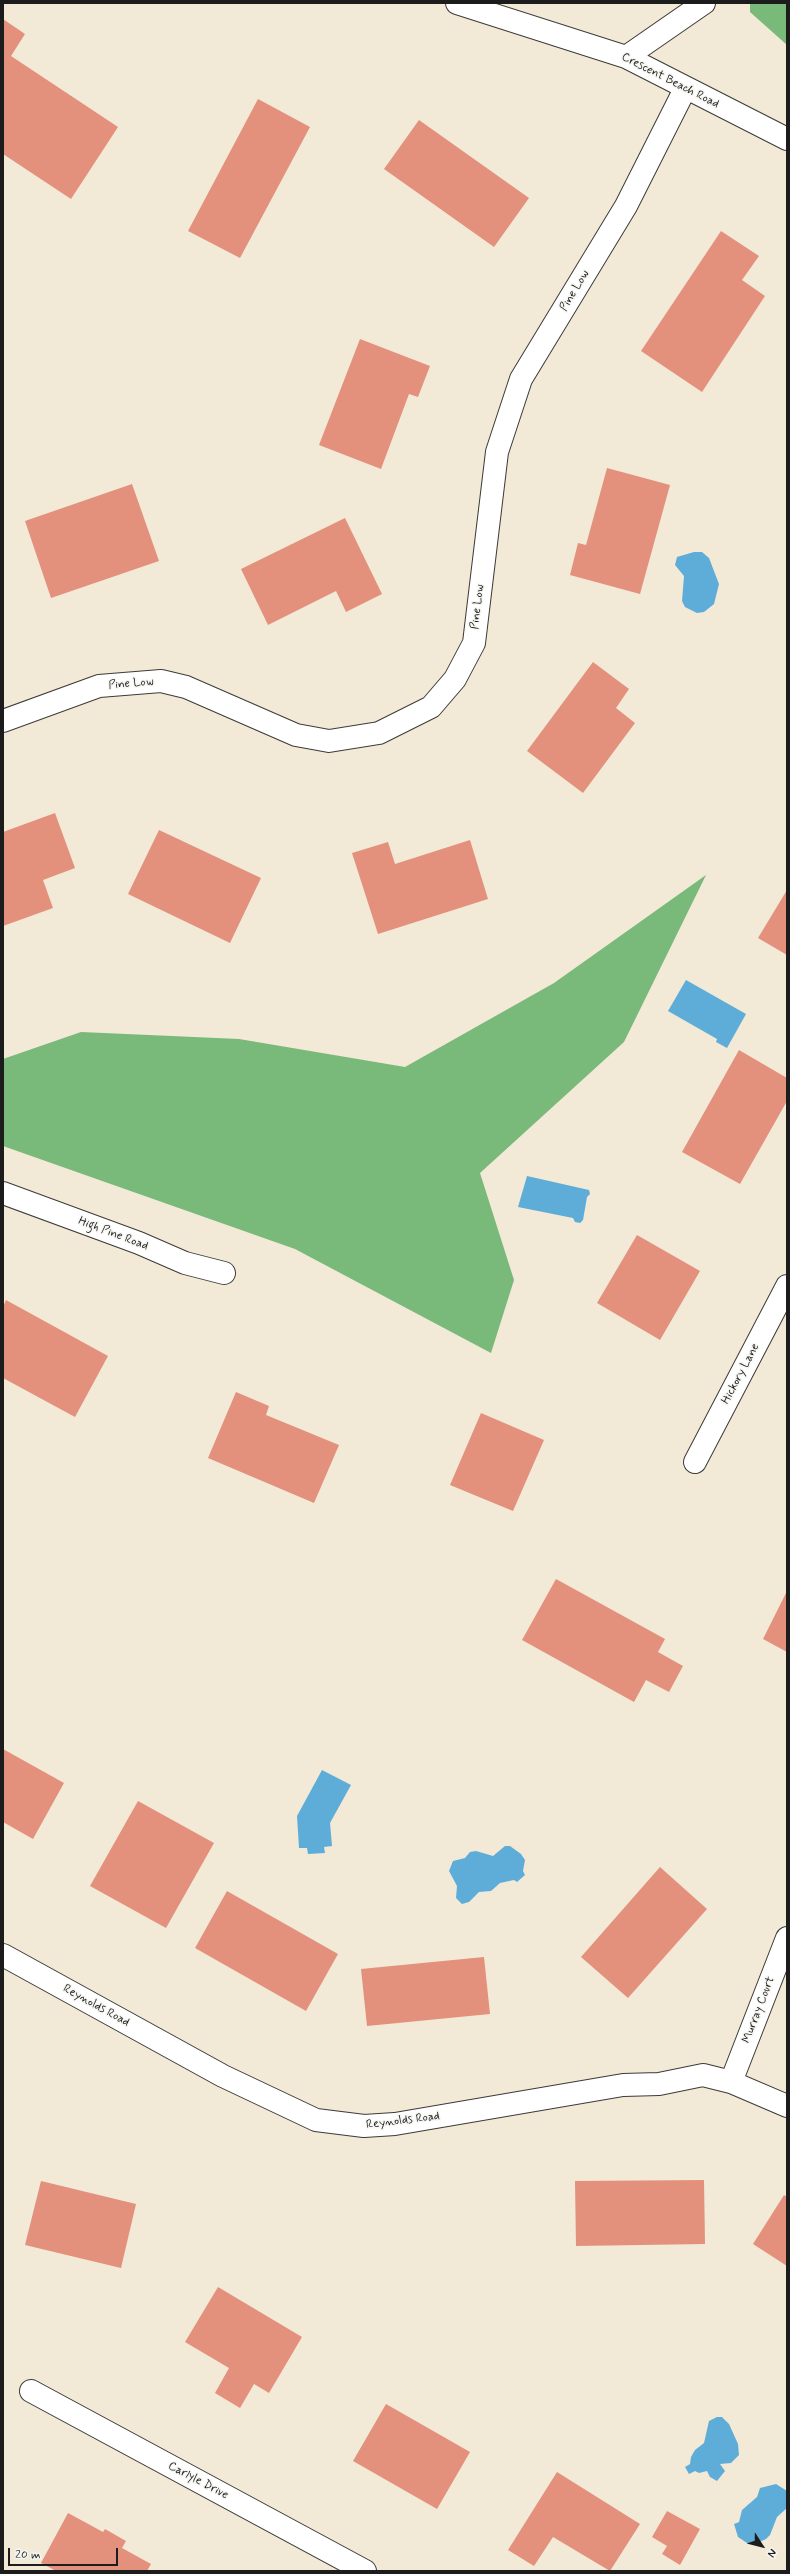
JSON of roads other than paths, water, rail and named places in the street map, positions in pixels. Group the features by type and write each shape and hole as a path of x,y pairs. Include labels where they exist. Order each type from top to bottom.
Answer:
{"street":[{"name":"Crescent Beach Road","path":"457,3 626,57 685,89 787,139"},
{"path":"626,57 704,3"},
{"name":"Pine Low","path":"3,721 99,686 161,681 186,687 296,735 329,741 379,733 431,707 455,680 474,643 497,452 521,379 626,206 685,89"},
{"name":"High Pine Road","path":"3,1193 139,1243 185,1263 224,1272"},
{"name":"Hickory Lane","path":"695,1462 787,1286"},
{"name":"Murray Court","path":"732,2082 787,1938"},
{"name":"Reynolds Road","path":"3,1955 223,2076 316,2120 364,2126 395,2124 623,2085 659,2084 703,2075 732,2082 787,2106"},
{"name":"Carlyle Drive","path":"31,2391 365,2571"}],"water":[{"path":"694,552 702,552 709,558 719,584 714,604 704,612 697,613 685,607 682,601 684,576 675,565 677,557"},
{"path":"686,980 746,1014 727,1048 716,1042 717,1039 668,1011"},
{"path":"527,1176 589,1190 590,1194 587,1197 583,1220 580,1223 575,1222 573,1218 518,1207"},
{"path":"322,1770 351,1785 330,1823 332,1846 324,1847 325,1853 308,1854 307,1848 299,1848 297,1816"},
{"path":"505,1846 510,1846 521,1854 525,1860 523,1871 525,1875 517,1882 514,1880 500,1883 491,1891 479,1892 469,1902 462,1904 456,1898 457,1886 449,1871 453,1861 465,1858 470,1852 476,1851 493,1856"},
{"path":"717,2417 722,2417 729,2424 738,2444 739,2455 731,2463 720,2464 725,2471 717,2481 710,2477 707,2471 699,2473 695,2471 689,2474 685,2467 690,2464 691,2457 695,2450 704,2443 709,2421"},
{"path":"776,2484 787,2491 787,2508 777,2517 770,2535 766,2539 755,2544 747,2543 738,2537 734,2524 739,2522 742,2510 757,2497 760,2488"}]}
